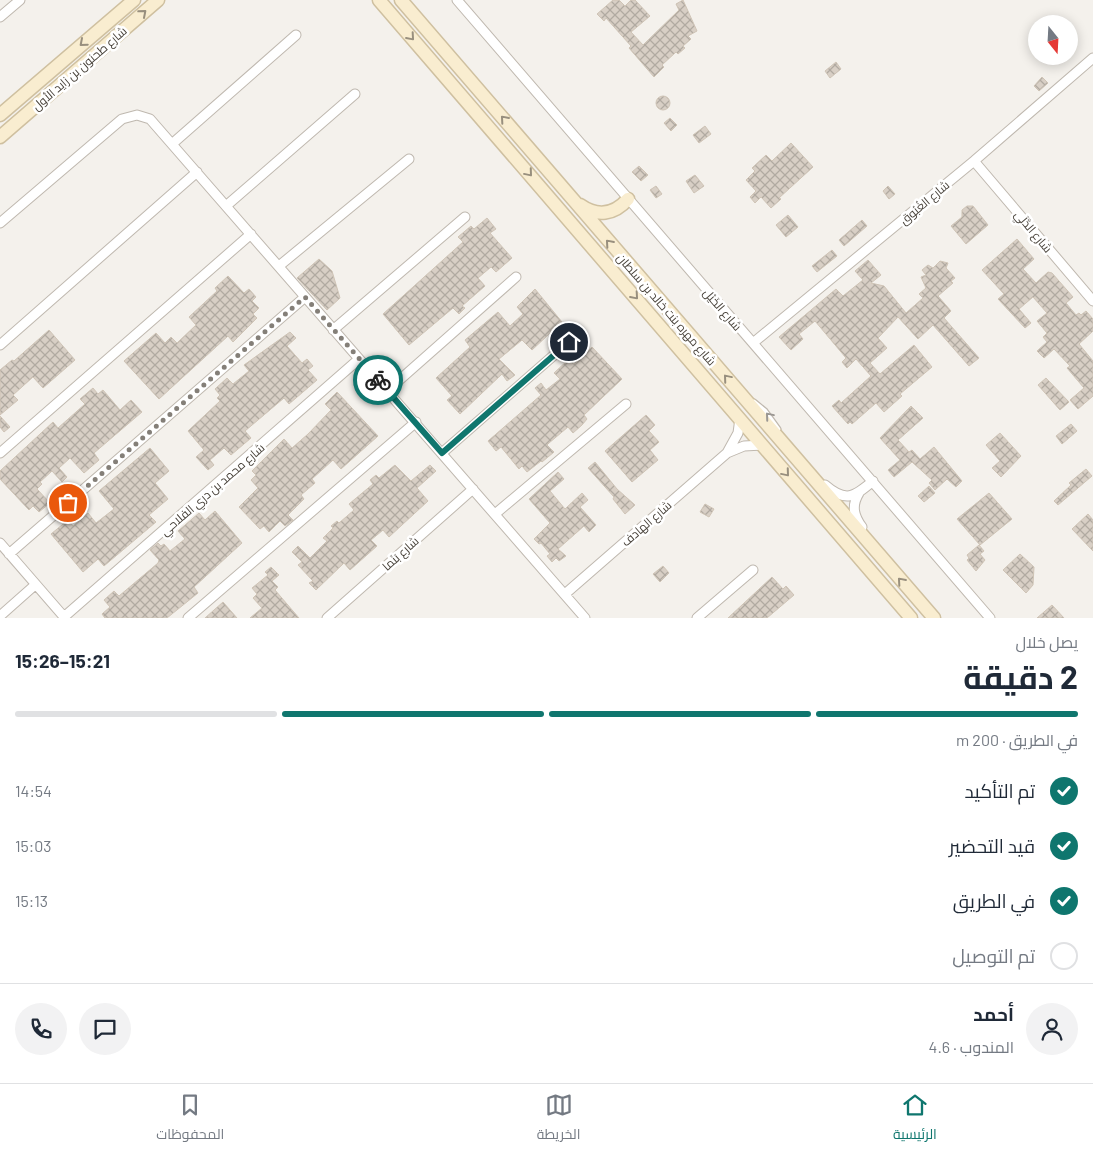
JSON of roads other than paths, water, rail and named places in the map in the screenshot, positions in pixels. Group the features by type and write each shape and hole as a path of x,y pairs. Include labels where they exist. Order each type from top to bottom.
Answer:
{"street":[{"path":"0,17 20,0"},
{"name":"شارع طحنون بن زايد الأول","path":"0,115 134,0"},
{"name":"شارع طحنون بن زايد الأول","path":"0,137 158,0"},
{"name":"شارع مهره بنت خالد بن سلطان","path":"379,0 911,618"},
{"name":"شارع مهره بنت خالد بن سلطان","path":"401,0 743,397 806,473 934,618"},
{"name":"شارع الخَيْل","path":"456,0 990,618"},
{"path":"172,144 296,35"},
{"name":"شارع الغُبُوق","path":"753,343 974,161 1093,58"},
{"path":"226,206 355,94"},
{"path":"0,223 122,120 137,115 150,119 585,618"},
{"path":"279,266 409,158"},
{"name":"شارع الدَّلَي","path":"974,161 1093,301"},
{"path":"0,345 197,172"},
{"path":"569,197 584,207 600,213 616,210 628,199"},
{"path":"333,330 465,217"},
{"path":"0,453 251,234"},
{"path":"387,391 516,277"},
{"path":"9,554 305,297"},
{"path":"442,453 569,342"},
{"name":"شارع محمد بن دري الفلاحي","path":"0,543 64,618 359,359"},
{"path":"495,514 626,404"},
{"name":"شارع الهادف","path":"727,453 738,433 740,418"},
{"path":"188,618 416,422"},
{"name":"شارع الهادف","path":"565,594 727,453 744,446 763,445"},
{"path":"806,473 840,496 850,496 859,493"},
{"path":"873,481 859,493 854,502 854,512 875,551"},
{"name":"شارع بَنَما","path":"327,618 473,489"},
{"path":"697,618 753,570"},
{"path":"0,616 35,585"}]}
